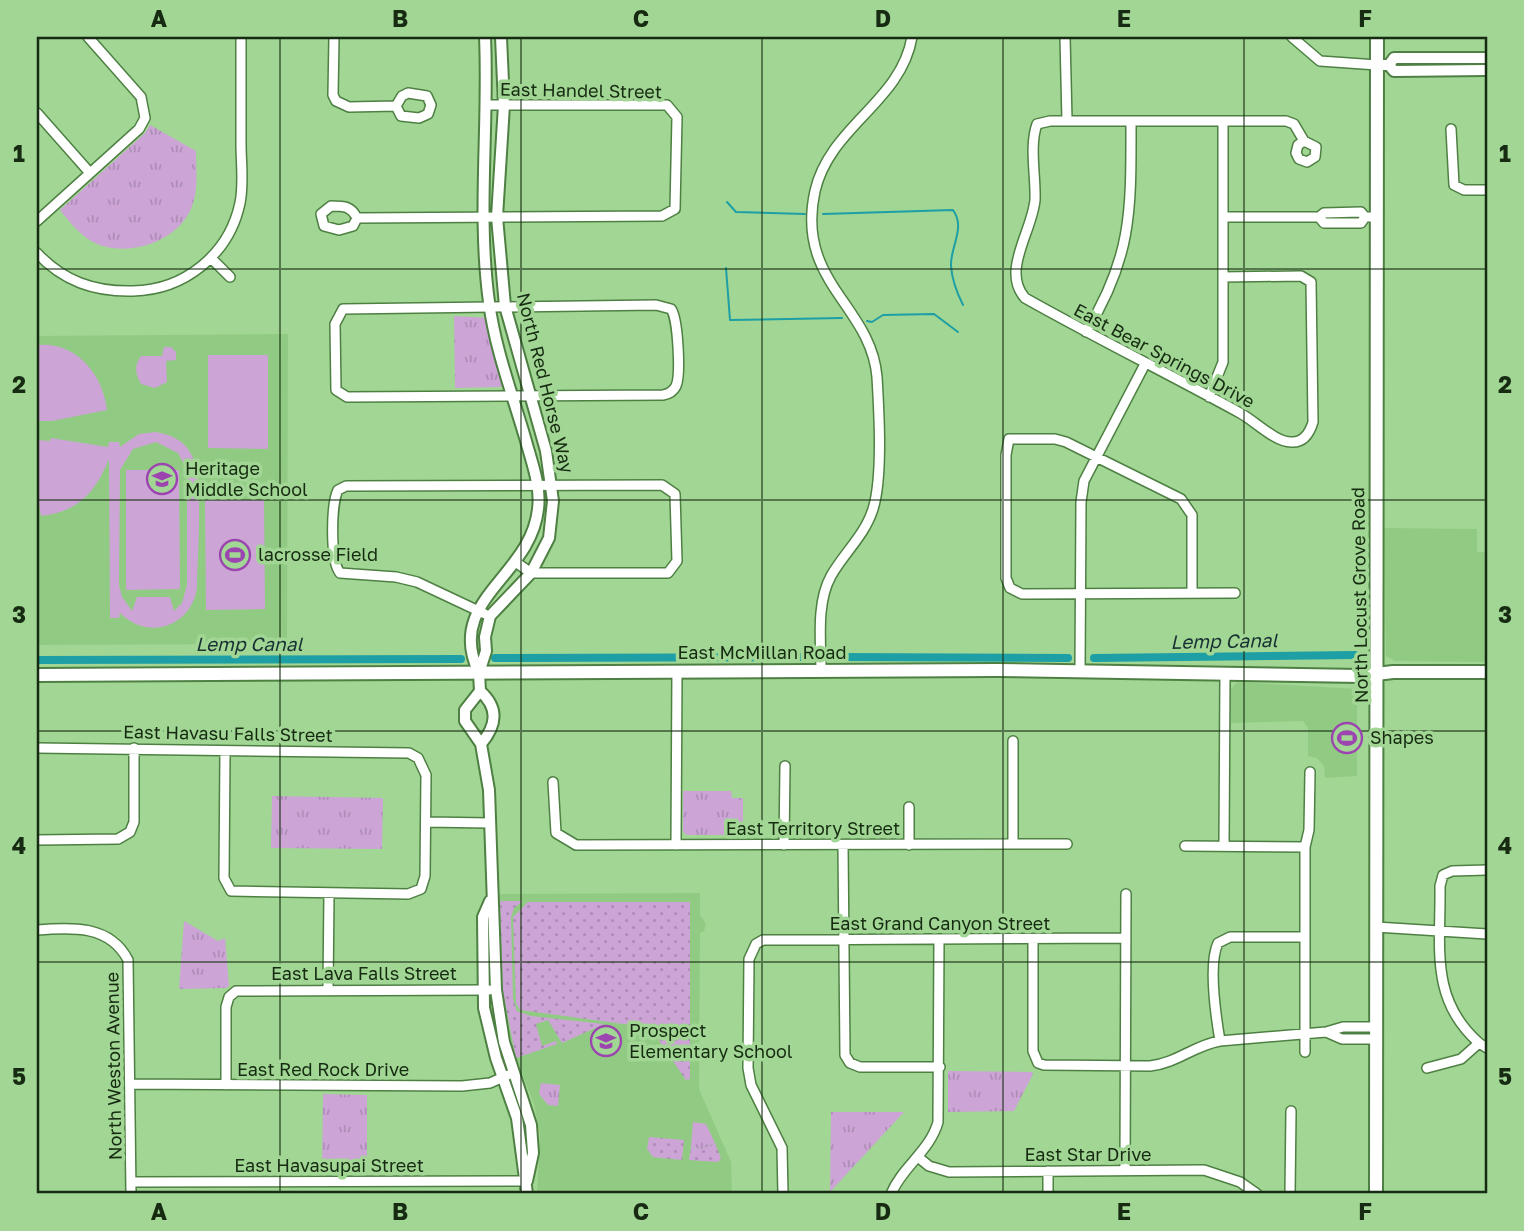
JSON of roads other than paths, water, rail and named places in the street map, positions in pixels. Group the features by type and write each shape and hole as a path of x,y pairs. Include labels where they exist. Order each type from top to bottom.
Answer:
{"main road":[{"name":"North Locust Grove Road","path":"1376,1194 1374,1033 1378,674 1370,217 1383,65 1377,37"},
{"name":"East McMillan Road","path":"37,675 677,671 1487,673"}],"street":[{"path":"37,221 139,128 145,118 146,108 141,97 88,37"},
{"path":"37,253 72,281 95,289 119,291 142,291 174,283 211,258 229,232 240,202 241,37"},
{"path":"334,37 336,101 349,107 396,106"},
{"name":"North Red Horse Way","path":"479,673 471,656 470,642 477,610 517,563 534,530 538,508 537,485 490,306 482,217 488,105 485,37"},
{"name":"North Red Horse Way","path":"501,37 504,105 497,217 505,306 528,396 546,451 552,485 549,538 531,573 489,616 486,652 479,673 480,691 465,710 465,721 481,744 489,790 490,901 495,918 496,990 508,1074"},
{"path":"821,671 822,610 827,586 867,524 876,495 877,388 871,349 821,265 813,233 813,208 820,176 832,150 852,125 892,86 903,67 912,37"},
{"path":"1065,37 1067,121 1286,121 1299,129 1304,141"},
{"path":"1294,37 1320,61 1383,65 1394,71 1487,70"},
{"path":"1383,65 1394,58 1487,58"},
{"name":"East Handel Street","path":"488,105 664,104 674,109 677,117 675,209 662,216 497,217"},
{"path":"37,113 90,173"},
{"name":"East Bear Springs Drive","path":"1067,121 1043,121 1037,124 1034,208 1015,274 1017,285 1025,299 1209,397 1279,438 1289,442 1303,439 1313,422 1312,288 1308,279 1301,276 1223,277"},
{"path":"1086,332 1111,289 1123,258 1130,216 1131,121"},
{"path":"1209,397 1223,362 1223,121"},
{"path":"1451,129 1454,185 1464,190 1487,190"},
{"path":"1223,217 1319,217 1324,212 1361,212 1370,217"},
{"path":"357,218 497,217"},
{"path":"211,258 230,277"},
{"path":"656,305 671,309 677,320 677,382 672,391 663,395 347,397 340,394 334,381 335,324 339,312 350,307 505,306 656,305"},
{"path":"1080,671 1081,502 1084,481 1145,364"},
{"path":"1192,593 1192,515 1181,499 1055,439 1009,439 1006,455 1006,578 1010,588 1022,594 1236,593"},
{"path":"489,616 417,582 396,577 345,576 337,570 333,562 334,500 338,490 346,486 537,485 662,485 673,489 676,498 677,561 672,570 663,574 531,573 517,563"},
{"path":"676,845 677,671"},
{"path":"1224,846 1225,673"},
{"name":"North Red Horse Way","path":"480,691 490,700 495,713 493,727 481,744"},
{"path":"1013,741 1013,844"},
{"name":"East Havasu Falls Street","path":"37,748 225,752 399,750 418,758 426,775 426,822"},
{"path":"37,840 118,839 130,832 134,822 134,748"},
{"path":"225,752 224,878 227,887 237,892 408,894 421,889 425,876 426,822 490,823"},
{"path":"784,845 785,766"},
{"path":"1305,1052 1305,847 1310,830 1310,772"},
{"name":"East Territory Street","path":"553,782 554,825 561,838 576,845 1067,844"},
{"path":"908,807 909,845"},
{"path":"844,845 844,1052 850,1063 860,1067 940,1067"},
{"path":"1185,846 1305,847"},
{"path":"1427,1068 1449,1064 1483,1046 1456,1020 1443,992 1441,931 1443,875 1452,871 1487,870"},
{"path":"328,989 329,893"},
{"path":"1125,1170 1126,894"},
{"name":"North Red Horse Way","path":"490,901 483,917 483,990 490,1038 529,1111 534,1140 527,1194"},
{"path":"1376,928 1487,934"},
{"name":"North Weston Avenue","path":"37,930 93,930 116,943 130,967 131,1194"},
{"path":"1220,1041 1215,1006 1215,953 1218,943 1230,937 1305,937"},
{"name":"East Grand Canyon Street","path":"783,1194 782,1148 751,1085 748,1068 749,959 755,944 763,940 1126,938"},
{"path":"891,1194 930,1141 938,1122 939,939"},
{"path":"1033,939 1033,1051 1038,1063 1049,1067 1166,1064 1207,1043 1326,1032 1343,1027 1374,1033"},
{"name":"East Lava Falls Street","path":"226,1085 226,1007 233,993 241,990 496,990"},
{"name":"East Red Rock Drive","path":"130,1084 462,1086 490,1083 508,1074"},
{"path":"1290,1194 1291,1111"},
{"name":"East Star Drive","path":"918,1157 941,1171 1204,1170 1240,1182 1257,1194"},
{"path":"1048,1171 1048,1194"},
{"name":"East Havasupai Street","path":"131,1182 527,1181"},
{"path":"223,1182 223,1194"}],"waterway":[{"path":"727,202 736,212 805,214"},
{"path":"823,214 953,210 957,217 958,231 951,259 952,276 963,305"},
{"path":"726,268 730,320 842,318"},
{"path":"867,321 872,322 883,315 934,314 958,332"},
{"name":"Lemp Canal","path":"1094,658 1355,655"},
{"name":"Lemp Canal","path":"495,658 811,657"},
{"name":"Lemp Canal","path":"835,657 1068,658"},
{"name":"Lemp Canal","path":"37,660 461,659"}],"place":[{"name":"Heritage Middle School","path":"162,479"},
{"name":"lacrosse Field","path":"235,555"},
{"name":"Shapes","path":"1347,738"},
{"name":"Prospect Elementary School","path":"606,1041"}]}
